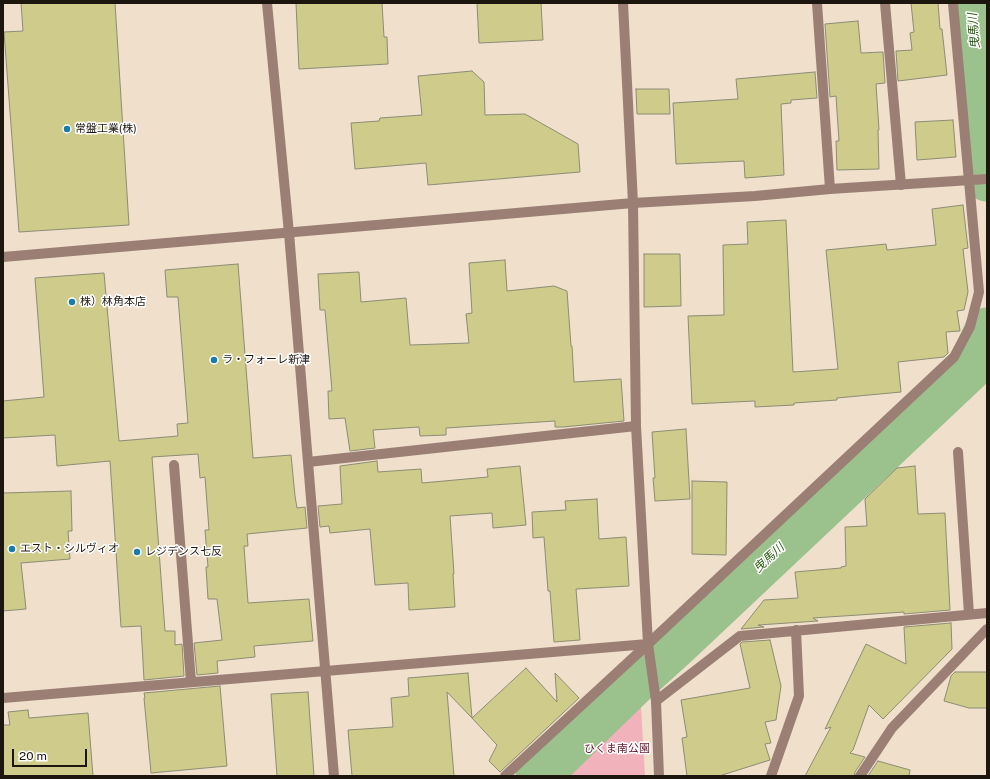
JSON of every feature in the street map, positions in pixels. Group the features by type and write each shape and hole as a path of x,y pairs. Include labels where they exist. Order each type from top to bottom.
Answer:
{"street":[{"path":"267,3 289,233 334,776"},
{"path":"623,3 633,204 636,426 649,650 656,701 659,776"},
{"path":"817,3 830,189"},
{"path":"885,3 901,185"},
{"path":"505,776 649,650 954,357 970,327 979,292 953,3"},
{"path":"3,257 633,204 987,179"},
{"path":"308,462 636,426"},
{"path":"958,452 968,614"},
{"path":"174,465 191,682"},
{"path":"656,701 740,636 987,613"},
{"path":"860,776 892,728 987,628"},
{"path":"771,776 799,696 796,630"},
{"path":"3,698 326,671 649,650"}],"green space":[{"name":"ひくま南公園","path":"640,689 645,776 552,776"}],"building":[{"name":"常盤工業(株)","path":"21,3 115,3 129,225 19,232 4,32 23,31"},
{"path":"296,3 382,3 384,37 387,37 388,64 299,69"},
{"path":"477,3 541,3 543,40 479,43"},
{"path":"911,3 938,3 940,29 942,29 947,75 898,81 896,51 912,50 910,33 914,32"},
{"path":"858,21 861,53 883,52 885,83 876,84 879,130 879,169 837,170 836,141 839,141 836,96 830,97 825,24"},
{"path":"472,71 484,82 485,115 525,114 578,144 580,172 428,185 426,163 355,169 351,123 379,121 380,118 422,115 418,76"},
{"path":"815,72 817,98 791,100 791,103 781,104 784,175 745,178 744,161 676,164 673,103 738,99 736,79"},
{"path":"636,89 669,89 670,114 637,114"},
{"path":"953,120 956,157 917,160 915,122"},
{"path":"963,205 968,248 963,249 968,292 964,310 957,311 960,331 946,332 948,353 944,357 898,362 901,392 837,398 837,400 794,403 794,405 755,407 755,401 692,404 688,316 724,315 723,245 748,244 747,222 786,220 793,372 838,369 826,250 886,244 887,250 936,245 932,209"},
{"path":"644,254 680,254 681,306 644,307"},
{"path":"505,260 507,291 554,286 567,291 574,382 621,379 624,421 563,427 555,427 555,421 446,428 446,435 420,436 419,427 373,430 375,448 350,451 345,418 329,419 328,391 332,391 325,310 320,310 318,274 359,272 361,302 406,298 410,345 469,343 466,314 472,313 469,263"},
{"path":"238,264 253,458 291,455 297,508 305,507 307,528 247,534 248,546 244,546 248,603 309,599 313,641 254,646 255,657 217,661 218,673 197,675 194,643 222,640 217,599 208,599 206,567 208,567 205,530 209,530 205,477 200,478 198,454 152,457 165,631 175,631 175,645 182,644 184,676 144,680 141,626 121,627 110,461 57,466 55,435 3,438 3,401 44,397 35,278 104,273 119,441 178,436 177,424 188,423 178,297 167,297 165,270"},
{"path":"686,429 690,499 655,501 652,432"},
{"path":"377,461 378,472 421,469 422,483 488,477 487,469 520,466 526,525 493,528 492,513 450,516 455,607 409,610 408,583 375,585 370,529 330,533 329,526 320,527 318,506 342,504 340,466"},
{"path":"915,466 918,514 945,513 950,610 904,614 904,612 813,618 818,621 758,625 764,627 741,629 764,600 798,598 795,572 841,568 846,566 845,527 867,526 865,499 897,468"},
{"path":"692,481 727,482 726,555 692,554"},
{"path":"71,491 72,531 68,531 70,559 21,563 26,609 3,611 3,493"},
{"path":"597,499 599,539 626,537 629,586 576,589 580,640 554,642 544,537 533,538 532,512 566,510 565,501"},
{"path":"951,623 952,649 883,719 869,705 853,750 850,753 865,757 854,776 805,776 831,727 825,729 866,644 906,664 904,627"},
{"path":"770,640 781,686 776,720 765,722 771,743 765,744 770,760 719,776 687,776 682,738 687,737 681,700 750,688 740,644 742,642"},
{"path":"526,668 557,702 555,673 579,698 500,772 489,761 497,745 472,718"},
{"path":"955,672 987,672 987,708 969,708 944,701 951,676"},
{"path":"468,673 472,718 447,692 454,776 352,776 348,730 393,727 391,698 409,696 408,678"},
{"path":"220,686 227,766 151,773 144,693"},
{"path":"308,692 314,776 277,776 271,694"},
{"path":"28,710 29,718 88,713 93,776 3,776 3,725 10,725 8,712"},
{"path":"878,761 910,770 909,776 868,776"}],"waterway":[{"name":"曳馬川","path":"972,3 987,179"},
{"name":"曳馬川","path":"538,776 635,682 970,368 987,330"}],"place":[{"name":"常盤工業(株)","path":"67,129"},
{"name":"株）林角本店","path":"72,302"},
{"name":"ラ・フォーレ新津","path":"214,360"},
{"name":"エスト・シルヴィオ","path":"12,549"},
{"name":"レジデンス七反","path":"137,552"}]}
